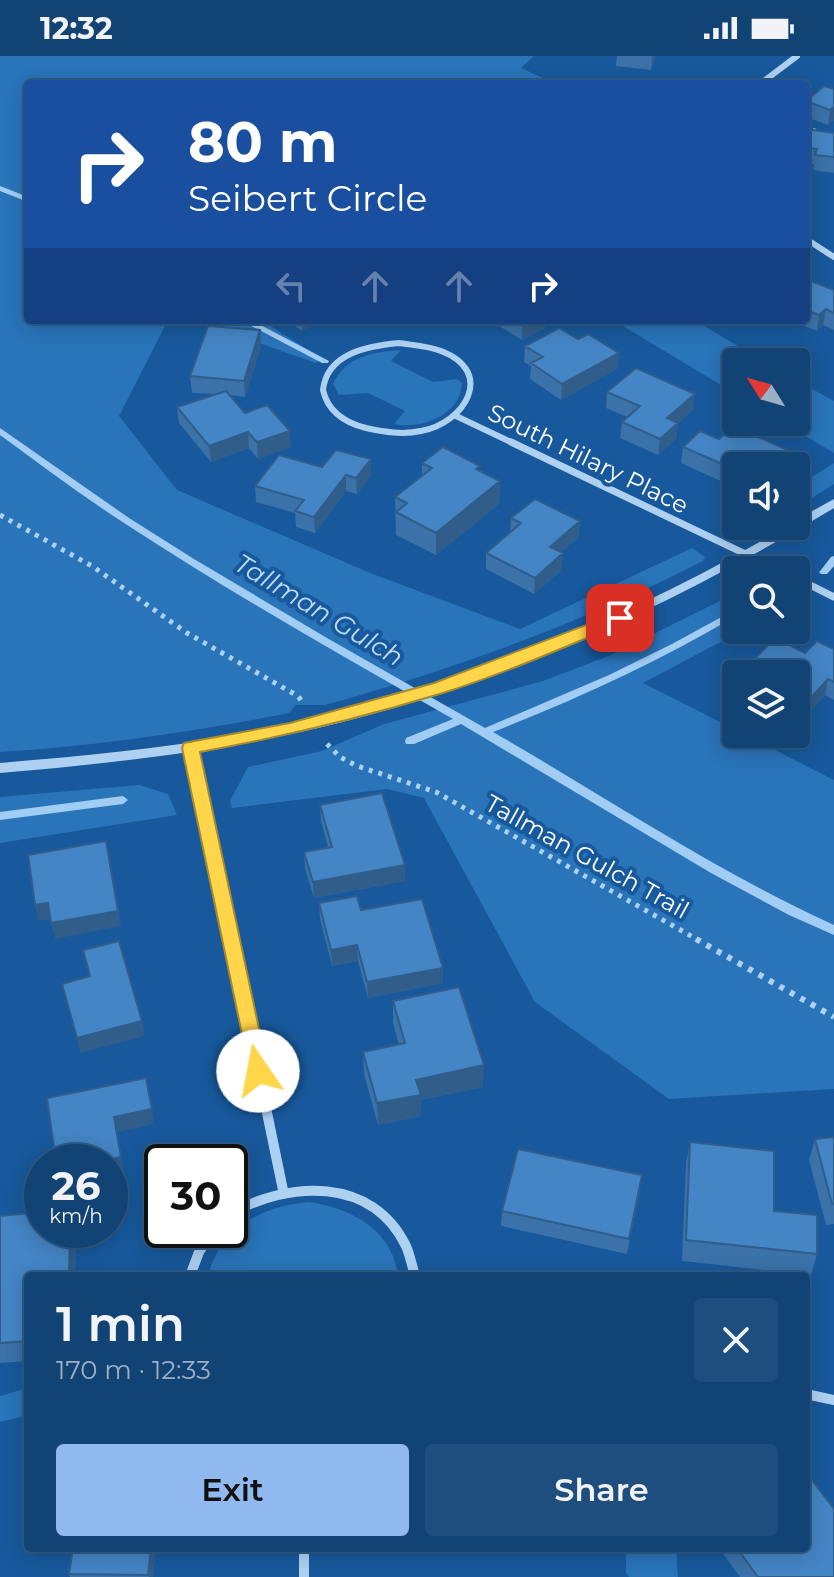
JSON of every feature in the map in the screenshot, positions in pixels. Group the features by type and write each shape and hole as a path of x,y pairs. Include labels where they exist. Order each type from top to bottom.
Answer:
{"street":[{"path":"765,80 797,56"},
{"path":"810,242 834,257"},
{"name":"South Hilary Place","path":"456,416 471,397 472,377 457,360 431,348 399,343 367,348 343,358 324,381 325,399 338,415 374,430 419,431 456,416 747,555"},
{"path":"0,768 191,748 290,729 470,677 604,625 747,555 834,503"},
{"path":"810,585 834,597"},
{"path":"191,748 283,1190"},
{"path":"248,1203 283,1190 329,1190 371,1206 402,1238 414,1272"},
{"path":"192,1272 202,1248"},
{"path":"810,1395 834,1400"},
{"path":"304,1552 304,1577"}],"path":[{"path":"810,130 823,132"},
{"path":"0,515 113,579 187,633 298,696 308,709"},
{"name":"Tallman Gulch Trail","path":"324,736 328,746 340,757 357,766 436,792 834,1017"}],"shaded area":[{"path":"0,56 534,56 521,68 547,80 24,80 24,324 166,324 119,416 177,490 370,573 520,629 692,548 705,557 703,561 528,639 347,699 324,705 296,705 289,713 181,732 0,752"},
{"path":"205,324 267,324 321,358 316,363"},
{"path":"620,324 701,324 741,348 722,348 722,386"},
{"path":"401,350 391,361 433,382 457,379 462,383 455,404 438,418 416,425 394,424 405,411 368,393 339,395 333,384 345,367 361,357"},
{"path":"810,388 834,401 834,453 806,436 810,436"},
{"path":"834,463 834,484 810,499 810,478"},
{"path":"722,600 722,641 643,683 722,723 722,748 771,748 834,780 834,1089 669,1099 535,1002 424,798 387,789 232,808 230,801 248,767 322,751 384,724 543,681 611,655"},
{"path":"139,785 168,794 177,815 0,843 0,797"},
{"path":"309,1202 354,1216 379,1234 388,1246 397,1272 209,1272 220,1248 248,1248 248,1221 276,1208"},
{"path":"24,1389 24,1416 0,1422 0,1396"},
{"path":"626,1552 676,1552 678,1577 629,1577"}],"building":[{"path":"824,86 834,89 834,107 830,110 810,102 810,98"},
{"path":"810,129 834,133 834,157 815,155 817,149 810,148"},
{"path":"810,281 834,290 834,313 826,309 819,315 810,312"},
{"path":"208,326 260,330 244,381 190,376"},
{"path":"559,328 578,339 588,334 619,353 562,384 531,363 543,357 525,346"},
{"path":"636,368 695,394 667,418 678,423 660,439 622,422 640,406 607,392"},
{"path":"226,391 245,413 267,405 290,431 257,442 248,432 209,446 177,407"},
{"path":"700,431 719,439 722,436 756,436 792,452 722,452 722,464 683,447"},
{"path":"443,447 480,466 476,469 500,481 436,533 396,512 407,503 395,497 432,468 422,463"},
{"path":"336,450 371,459 356,478 346,475 314,517 295,511 304,500 255,486 279,455 322,467"},
{"path":"535,499 580,521 550,547 563,553 535,578 486,553 521,523 511,518"},
{"path":"817,641 834,649 834,682 828,679 810,699 810,660 754,660 769,644 787,644 805,653"},
{"path":"382,793 405,865 313,882 304,852 332,847 320,805"},
{"path":"106,841 118,911 51,923 48,903 35,905 28,855"},
{"path":"357,896 361,910 422,899 443,968 367,982 357,945 331,950 319,903"},
{"path":"119,941 142,1021 77,1038 62,984 90,976 83,950"},
{"path":"459,987 484,1065 416,1080 421,1095 377,1103 363,1052 405,1043 393,1001"},
{"path":"146,1078 152,1109 114,1117 119,1144 53,1144 47,1098"},
{"path":"834,1137 834,1204 832,1204 815,1139"},
{"path":"690,1142 774,1151 774,1211 817,1215 817,1254 686,1240"},
{"path":"518,1149 642,1175 629,1239 502,1211"},
{"path":"24,1214 24,1248 70,1248 69,1272 24,1272 24,1341 0,1343 0,1216"},
{"path":"810,1478 834,1509 834,1577 758,1577 740,1552 810,1552"},
{"path":"72,1552 151,1552 148,1575 69,1574"}],"waterway":[{"path":"0,188 24,198"},
{"path":"252,324 325,361"},
{"name":"Tallman Gulch","path":"0,431 62,477 190,561 462,719"},
{"path":"824,572 834,559"},
{"path":"484,732 613,678 722,620"},
{"path":"410,741 462,719"},
{"name":"Tallman Gulch","path":"462,719 715,870 834,930"},
{"path":"0,816 123,800"}],"route":[{"path":"258,1071 191,748 290,729 439,688 511,663 620,618"}]}
